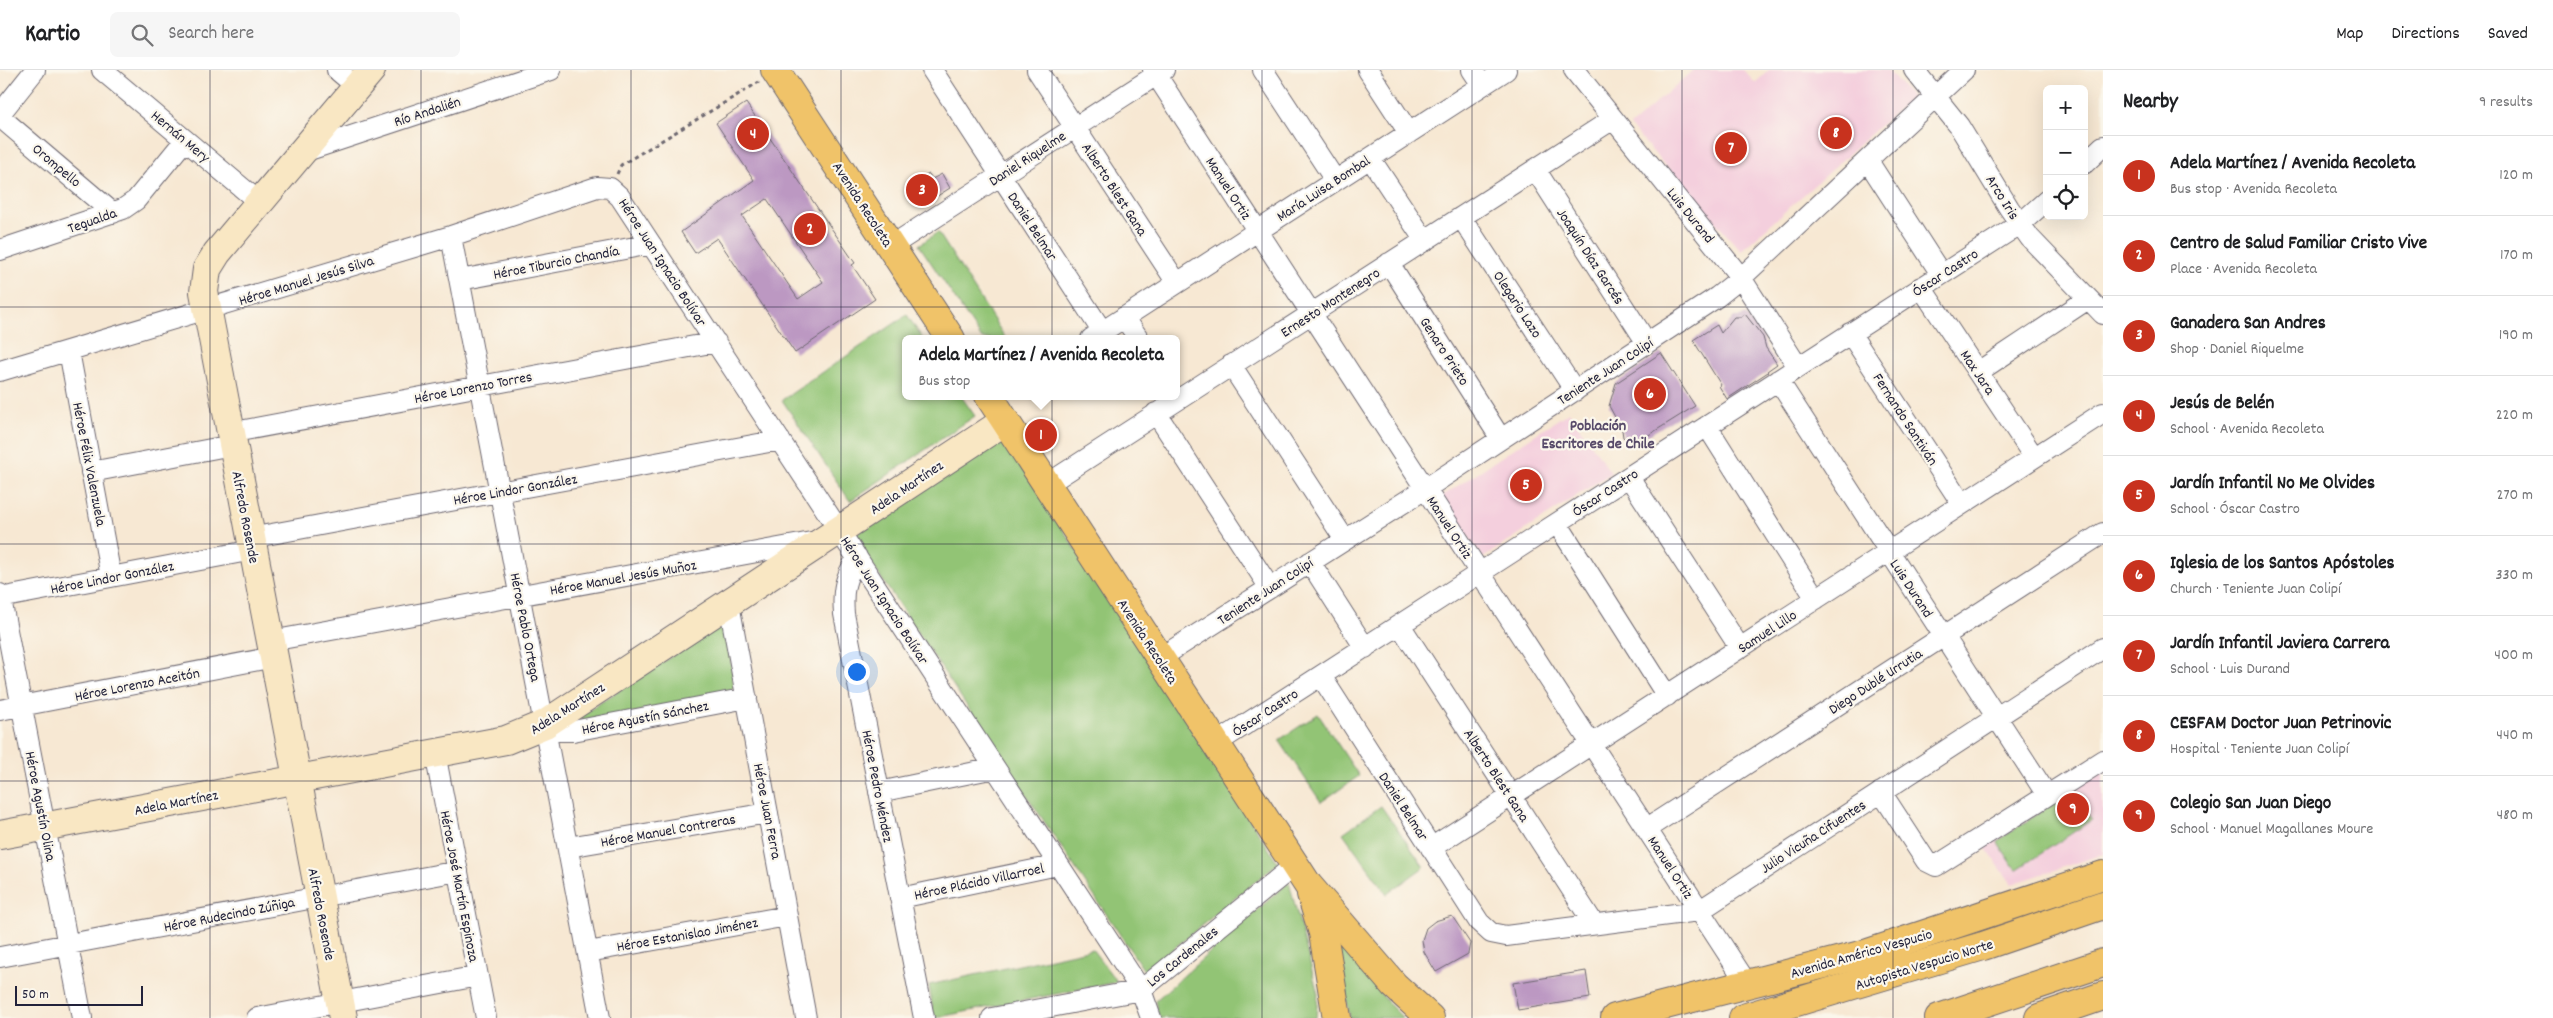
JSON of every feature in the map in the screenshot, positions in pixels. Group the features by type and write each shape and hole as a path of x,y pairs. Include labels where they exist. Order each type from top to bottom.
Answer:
{"main road":[{"name":"Avenida Recoleta","path":"775,71 948,335"},
{"name":"Avenida Recoleta","path":"997,404 1046,485 1301,875 1394,984 1430,1018"},
{"name":"Avenida Recoleta","path":"1301,875 1323,933 1335,1015"},
{"name":"Avenida Américo Vespucio","path":"1615,1018 1748,985 1922,936 2103,875"},
{"name":"Autopista Vespucio Norte","path":"1743,1018 1973,949 2103,906"},
{"path":"1939,1018 2103,963"},
{"path":"2039,1018 2103,996"}],"street":[{"path":"0,115 36,70"},
{"name":"Hernán Mery","path":"102,70 259,202"},
{"name":"Río Andalién","path":"303,152 551,70"},
{"name":"Daniel Belmar","path":"932,70 1001,175 1096,335"},
{"name":"Alberto Blest Gana","path":"1037,70 1177,283"},
{"path":"1264,70 1335,180"},
{"path":"1368,70 1408,133"},
{"name":"María Luisa Bombal","path":"1096,335 1408,133 1477,78 1506,70"},
{"name":"Luis Durand","path":"1574,70 1741,278 1798,367"},
{"name":"Arco Iris","path":"1914,70 1938,97 2020,224 2040,249 2103,314"},
{"name":"Teniente Juan Colipí","path":"1160,658 1502,439 1741,278 1938,97 1964,70"},
{"name":"Daniel Riquelme","path":"891,246 1157,72"},
{"name":"Manuel Ortiz","path":"1157,72 1257,231 1748,985"},
{"name":"Alfredo Rosende","path":"341,1010 230,439 206,311 204,281 211,260 303,152 355,76"},
{"name":"Orompello","path":"0,115 113,213"},
{"name":"Ernesto Montenegro","path":"1180,395 1311,314 1613,119"},
{"name":"Tegualda","path":"0,250 123,209 136,200 185,140"},
{"path":"2088,160 2103,146"},
{"path":"1370,158 1425,240"},
{"path":"1868,161 1941,274"},
{"name":"Joaquín Díaz Garcés","path":"1534,169 1647,343"},
{"name":"Héroe Manuel Jesús Silva","path":"0,371 206,311 451,236 597,187 610,188"},
{"name":"Héroe Juan Ignacio Bolívar","path":"610,188 620,197 780,440 834,535 857,557 1141,990 1151,1018"},
{"name":"Óscar Castro","path":"1215,744 2020,224 2043,204"},
{"name":"Olegario Lazo","path":"1461,217 1575,391"},
{"name":"Héroe Pablo Ortega","path":"451,236 600,1018"},
{"name":"Héroe Tiburcio Chandía","path":"460,280 651,244"},
{"name":"Genaro Prieto","path":"1389,263 1502,439"},
{"name":"Max Jara","path":"1921,287 2034,457"},
{"path":"1978,372 2088,299"},
{"path":"1124,317 1136,335"},
{"name":"Fernando Santiván","path":"1850,333 1962,504"},
{"name":"Héroe Lorenzo Torres","path":"91,472 230,439 480,386 716,342"},
{"name":"Héroe Félix Valenzuela","path":"69,351 111,577"},
{"path":"1231,365 1345,540"},
{"name":"Luis Durand","path":"1778,380 2047,796"},
{"name":"Ernesto Montenegro","path":"1046,485 1156,414 1173,400"},
{"name":"Adela Martínez","path":"0,835 506,740 545,724 834,535 997,404"},
{"name":"Samuel Lillo","path":"1431,848 2103,413"},
{"path":"1156,414 1270,588"},
{"path":"1707,426 1816,599"},
{"name":"Héroe Lindor González","path":"0,596 111,577 251,544 500,491 780,440"},
{"path":"1629,477 1740,648"},
{"path":"1557,523 1667,696"},
{"name":"Diego Dublé Urrutia","path":"1646,829 2103,533"},
{"name":"Héroe Manuel Jesús Muñoz","path":"272,649 520,596 834,535"},
{"name":"Héroe Pedro Méndez","path":"857,557 845,580 842,595 844,614 924,1018"},
{"path":"1310,562 1365,648"},
{"name":"Héroe Agustín Olina","path":"0,596 82,1018"},
{"name":"Héroe Juan Ferra","path":"729,604 806,1018"},
{"name":"Alberto Blest Gana","path":"1400,625 1594,924"},
{"name":"Julio Vicuña Cifuentes","path":"1491,933 1506,936 1699,911 2103,648"},
{"name":"Héroe Lorenzo Aceitón","path":"0,710 272,649"},
{"name":"Daniel Belmar","path":"1321,676 1479,922 1491,933"},
{"name":"Héroe Agustín Sánchez","path":"545,724 558,731 573,731 747,698"},
{"name":"Héroe José Martín Espinoza","path":"435,754 486,1018"},
{"path":"1881,792 1926,861 1933,866 1940,865 2103,760"},
{"path":"879,792 995,768"},
{"name":"Héroe Manuel Contreras","path":"568,847 768,813"},
{"name":"Héroe Plácido Villarroel","path":"900,898 1058,864"},
{"name":"Héroe Rudecindo Zúñiga","path":"0,957 458,871"},
{"name":"Los Cardenales","path":"992,1018 1141,990 1301,875"},
{"name":"Héroe Estanislao Jiménez","path":"588,952 787,916"},
{"path":"257,1018 341,1010 478,976"}],"path":[{"path":"610,188 621,165 775,71"}],"shaded area":[{"path":"1693,70 1743,70 1755,83 1769,70 1888,70 1912,97 1741,251 1630,126"},
{"path":"1569,412 1611,473 1483,558 1441,497"},
{"path":"2103,771 2103,854 2012,884 1984,846"}],"green space":[{"path":"938,232 1003,335 979,335 919,245"},
{"path":"907,315 920,335 902,335 902,400 964,400 975,416 850,501 782,400"},
{"path":"1002,435 1278,863 1145,972 853,536"},
{"path":"726,621 734,687 728,695 580,723 583,714"},
{"path":"1318,714 1359,776 1321,802 1279,740"},
{"path":"2072,791 2092,820 2016,870 1997,841"},
{"path":"1381,806 1424,867 1387,894 1343,833"},
{"path":"1289,882 1318,994 1316,1018 1159,1018 1155,1001"},
{"path":"1334,935 1390,1005 1403,1018 1350,1018"},
{"path":"1092,949 1117,982 934,1018 929,985"}],"building":[{"path":"746,103 855,263 852,265 875,299 795,353 717,238 695,253 681,232 754,180 716,123","holes":["767,199 823,282 798,299 742,216"]},
{"path":"929,174 932,179 942,174 950,188 923,205 911,185"},
{"path":"1745,314 1763,337 1766,348 1777,364 1727,399 1719,386 1721,385 1693,340 1717,325 1721,333 1734,317 1741,317"},
{"path":"1661,353 1695,406 1647,436 1640,435 1637,442 1628,442 1623,437 1622,430 1609,406 1616,383"},
{"path":"1452,916 1470,943 1468,954 1436,972 1424,952 1422,940 1426,928 1435,921"},
{"path":"1586,971 1590,998 1518,1010 1513,983"}],"place":[{"name":"CESFAM Doctor Juan Petrinovic","path":"1836,133"},
{"name":"Jesús de Belén","path":"753,134"},
{"name":"Jardín Infantil Javiera Carrera","path":"1731,148"},
{"name":"Ganadera San Andres","path":"922,190"},
{"name":"Centro de Salud Familiar Cristo Vive","path":"810,229"},
{"name":"Iglesia de los Santos Apóstoles","path":"1650,394"},
{"name":"Adela Martínez / Avenida Recoleta","path":"1041,435"},
{"name":"Jardín Infantil No Me Olvides","path":"1526,485"},
{"name":"Colegio San Juan Diego","path":"2073,809"}],"district":[{"name":"Población Escritores de Chile","path":"1598,433"}]}
